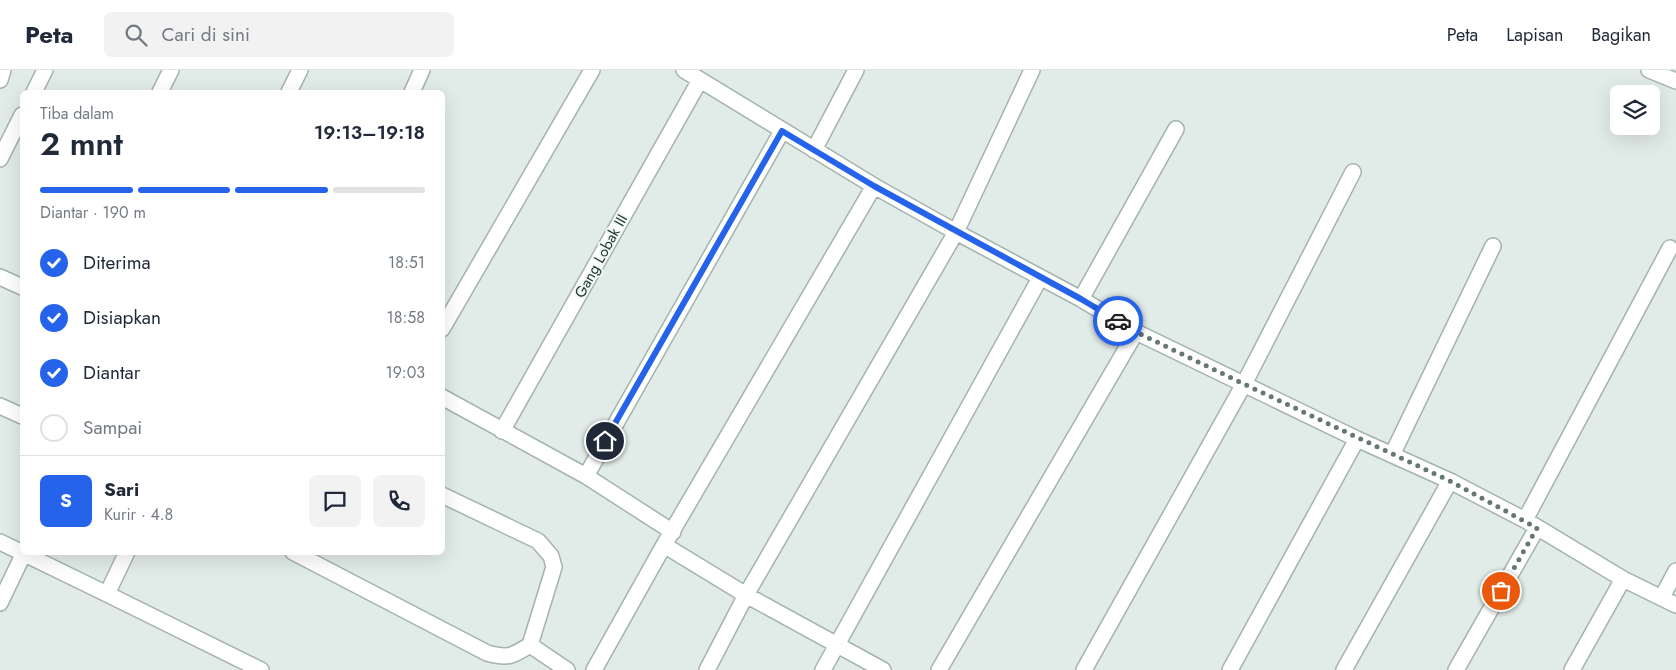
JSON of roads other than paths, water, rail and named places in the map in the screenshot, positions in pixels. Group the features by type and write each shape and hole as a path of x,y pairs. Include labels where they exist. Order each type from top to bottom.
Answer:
{"street":[{"path":"0,80 3,70"},
{"path":"35,90 45,70"},
{"path":"161,90 171,70"},
{"path":"290,90 300,70"},
{"path":"413,90 422,70"},
{"path":"445,324 592,70"},
{"path":"684,70 874,186 1081,299 1136,332 1357,439 1450,481 1531,524 1623,578 1676,605"},
{"path":"814,150 856,70"},
{"path":"707,670 746,595 956,232 1032,70"},
{"path":"1649,70 1676,81"},
{"name":"Gang Lobak III","path":"502,431 700,80"},
{"path":"0,159 20,119"},
{"path":"1081,299 1176,129"},
{"path":"586,476 782,131"},
{"path":"1084,670 1244,384 1352,172"},
{"path":"594,670 874,186"},
{"path":"1392,455 1493,246"},
{"path":"1456,670 1670,248"},
{"path":"0,277 20,286"},
{"path":"823,670 1040,278"},
{"path":"938,670 1136,332"},
{"path":"445,399 586,476 746,595 883,670"},
{"path":"0,406 20,415"},
{"path":"1230,670 1357,439"},
{"path":"1344,670 1450,481"},
{"path":"299,555 487,653 506,657 515,655 530,645 554,567 551,556 538,541 445,496"},
{"path":"0,542 20,551"},
{"path":"0,603 23,555"},
{"path":"28,555 261,670"},
{"path":"107,594 126,555"},
{"path":"1662,597 1676,570"},
{"path":"1572,670 1623,578"},
{"path":"530,645 567,670"}]}
